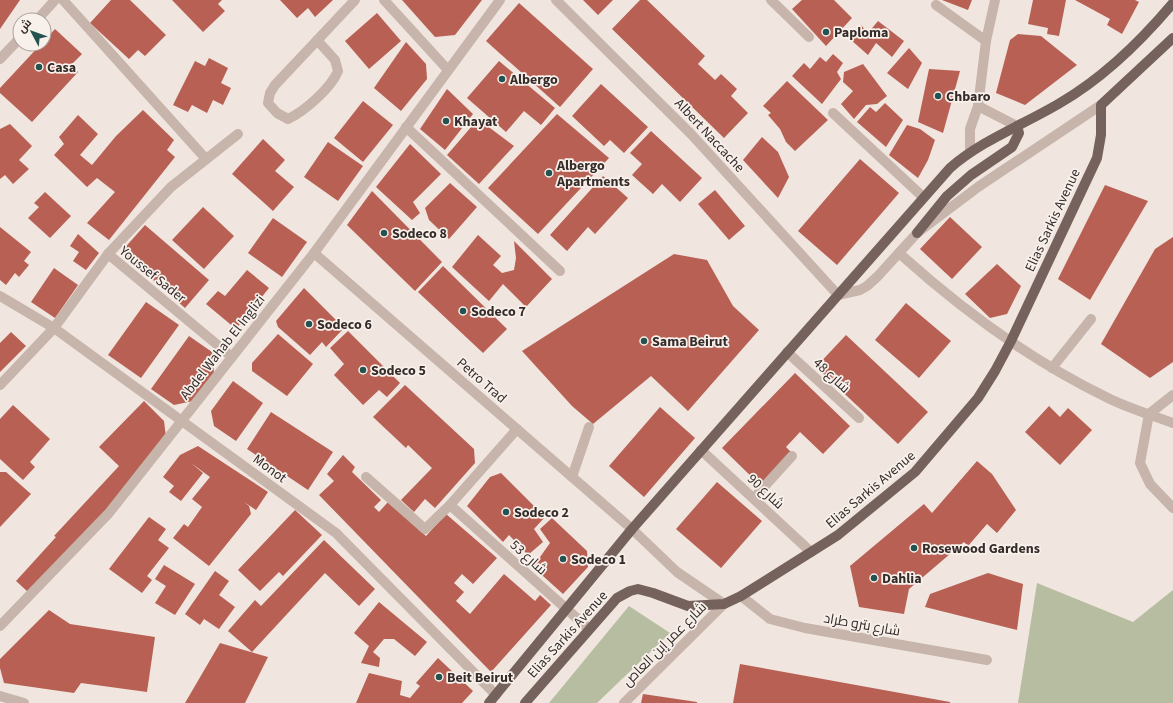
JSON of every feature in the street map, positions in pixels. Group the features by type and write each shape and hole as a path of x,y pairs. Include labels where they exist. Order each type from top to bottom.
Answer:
{"main road":[{"name":"Elias Sarkis Avenue","path":"488,703 567,610 632,529 950,168 970,152 1060,103 1093,80 1130,49 1173,3"},
{"path":"1101,105 1173,38"},
{"name":"Elias Sarkis Avenue","path":"526,702 617,598 630,591 646,590 688,606 724,604 741,596 838,535 915,472 978,398 996,371 1097,158 1101,135 1101,105"},
{"path":"918,233 947,196 971,175 1012,147 1019,134 1017,126"}],"street":[{"path":"44,12 55,0"},
{"path":"62,0 206,159"},
{"path":"317,40 335,60 338,71 334,81 298,114 288,119 277,113 268,103 270,93 317,40 355,0"},
{"path":"384,0 448,70"},
{"name":"Abdel Wahab El Inglizi","path":"0,626 109,513 314,253 500,0"},
{"name":"Albert Naccache","path":"556,0 692,134 838,295"},
{"path":"771,0 809,38"},
{"path":"970,152 970,129 978,106 986,41 995,0"},
{"path":"936,5 986,41"},
{"path":"0,59 12,46"},
{"path":"838,295 860,290 867,286 918,233 978,187 1101,105"},
{"path":"978,106 995,113 1017,126"},
{"path":"833,113 923,197"},
{"path":"406,127 560,271"},
{"path":"108,254 171,187 238,134"},
{"name":"Petro Trad","path":"314,253 632,529"},
{"path":"899,253 933,284 1011,341 1052,368 1108,398 1173,423"},
{"name":"Youssef Sader","path":"0,385 54,328 108,254 232,357"},
{"name":"Monot","path":"0,296 54,328 336,533 496,695"},
{"path":"1052,368 1090,319"},
{"name":"شارع 48","path":"787,352 858,418"},
{"path":"1173,395 1149,414 1140,463 1150,484 1173,508"},
{"path":"572,477 589,427"},
{"path":"366,477 426,529 450,505 517,429"},
{"name":"شارع 90","path":"701,450 811,552"},
{"path":"754,498 792,456"},
{"name":"شارع 53","path":"450,505 590,629"},
{"path":"632,529 677,572 724,604"},
{"name":"شارع بترو طراد","path":"741,596 770,619 805,628 987,660"},
{"name":"شارع عمر إبن العاص","path":"624,703 724,604"},
{"path":"0,696 24,703"}],"green space":[{"path":"1037,583 1133,622 1173,590 1173,703 1018,703"},
{"path":"629,606 670,633 597,703 549,703"}],"building":[{"path":"0,0 20,0 0,29"},
{"path":"111,0 130,0 166,35 145,56 138,50 129,59 90,23"},
{"path":"172,0 222,0 218,4 225,11 203,32"},
{"path":"280,0 333,0 315,17 308,8 297,18"},
{"path":"402,0 482,0 455,35 435,37"},
{"path":"583,0 613,0 598,15"},
{"path":"640,0 647,0 705,56 698,64 715,80 721,74 737,89 731,96 748,113 724,138 612,29"},
{"name":"Paploma","path":"802,0 834,0 852,18 826,46 792,9"},
{"path":"942,0 972,0 968,10"},
{"path":"1033,0 1066,0 1059,36 1047,34 1048,28 1028,24"},
{"path":"1075,0 1135,0 1139,2 1122,34 1107,25 1110,19"},
{"path":"519,3 593,69 560,107 486,41"},
{"path":"377,13 401,41 369,69 345,41"},
{"path":"878,21 904,41 892,57 876,43 868,55 851,40 861,25 868,33"},
{"path":"55,29 82,54 71,65 78,72 32,122 0,93 0,88 34,52 52,52 52,32"},
{"path":"1018,34 1041,36 1077,65 1025,105 996,93 1010,40"},
{"path":"406,42 426,64 427,79 401,111 374,88"},
{"path":"909,48 922,63 908,89 887,73"},
{"path":"833,54 843,63 837,72 841,79 822,104 792,76 804,63 810,69 820,57 826,62"},
{"path":"209,58 228,68 221,83 231,88 223,105 213,100 207,113 192,105 188,112 173,105 195,61 205,66"},
{"name":"Albergo","path":"499,61 555,108 541,125 524,111 506,132 467,98"},
{"path":"863,64 887,96 877,104 866,105 854,119 841,104 853,91 843,82 844,72"},
{"name":"Chbaro","path":"929,69 960,71 943,133 918,122"},
{"path":"787,81 828,120 795,151 786,142 780,129 768,115 771,113 763,106"},
{"path":"601,84 648,127 624,153 610,140 604,146 572,116"},
{"name":"Khayat","path":"447,89 473,114 445,150 420,129"},
{"path":"363,101 393,125 363,162 334,138"},
{"path":"885,103 903,120 886,147 857,122 870,107 876,112"},
{"path":"143,110 174,140 167,150 175,157 109,240 87,223 115,192 97,178 87,187 54,155 64,144 59,137 78,115 98,134 80,155 92,165 116,136"},
{"name":"Albergo Apartments","path":"557,114 609,158 538,234 488,188"},
{"path":"478,119 514,146 479,184 447,155"},
{"path":"10,124 32,146 19,160 29,169 13,184 5,175 0,179 0,129"},
{"path":"907,125 920,129 935,140 928,160 918,178 889,155"},
{"path":"651,131 702,178 680,202 662,184 653,194 632,175 642,164 630,153"},
{"path":"762,137 778,152 789,177 778,198 743,160"},
{"path":"263,139 285,160 275,171 294,187 273,211 232,174"},
{"path":"328,142 363,166 338,201 304,177"},
{"path":"410,144 441,174 413,202 420,213 412,220 376,187"},
{"path":"860,159 899,193 837,265 798,231"},
{"path":"603,176 628,198 595,234 588,227 567,251 550,235"},
{"path":"450,183 477,207 449,239 429,220 425,208"},
{"path":"1105,185 1148,201 1090,300 1058,279"},
{"path":"715,190 745,226 729,240 698,204"},
{"name":"Sodeco 8","path":"372,191 442,262 415,291 347,225"},
{"path":"45,192 71,216 50,238 28,218 39,207 34,203"},
{"path":"203,207 234,236 204,269 172,240"},
{"path":"950,217 982,247 952,279 920,249"},
{"path":"273,218 307,242 282,277 248,253"},
{"path":"145,225 209,280 185,308 121,252"},
{"path":"0,227 31,252 24,261 29,265 19,277 15,273 6,285 0,280"},
{"path":"78,234 99,253 86,270 73,261 79,252 70,246"},
{"path":"478,235 501,256 493,265 502,273 514,270 516,258 514,241 552,279 526,307 503,284 489,301 452,267"},
{"path":"1173,237 1173,362 1150,378 1101,344 1155,249"},
{"name":"Sama Beirut","path":"674,254 707,260 733,306 759,330 688,411 651,376 593,424 572,406 522,351"},
{"path":"997,264 1021,286 1007,314 990,318 965,294"},
{"name":"Sodeco 7","path":"443,266 507,329 483,353 418,292"},
{"path":"54,268 78,285 55,318 31,302"},
{"path":"247,270 269,288 236,329 206,304 218,291 225,296"},
{"name":"Sodeco 6","path":"304,288 344,328 326,347 322,342 310,355 278,327 276,321"},
{"path":"146,302 179,325 141,378 108,355"},
{"path":"906,303 951,341 919,378 875,340"},
{"name":"Sodeco 5","path":"348,331 400,383 387,397 379,390 363,405 334,375 344,364 330,348"},
{"path":"11,332 26,346 0,372 0,343"},
{"path":"278,334 313,364 287,396 252,371 252,363"},
{"path":"846,335 928,412 898,444 816,367"},
{"path":"189,336 212,352 214,373 193,401 174,405 151,389"},
{"path":"795,373 850,426 823,454 800,432 786,447 792,453 760,485 722,448"},
{"path":"233,381 263,403 236,441 214,426 211,411"},
{"path":"405,385 474,449 475,463 435,508 425,499 414,512 401,500 432,468 408,445 406,448 373,417"},
{"path":"144,401 164,421 166,437 122,493 28,592 16,581 56,537 54,536 119,466 99,447"},
{"path":"13,405 50,439 30,462 35,467 23,480 0,459 0,419"},
{"path":"1049,406 1060,417 1068,408 1092,430 1060,465 1025,432"},
{"path":"660,407 695,438 644,497 609,466"},
{"path":"271,412 333,452 308,490 247,449"},
{"path":"198,446 268,492 256,510 244,502 249,506 251,514 209,566 173,538 184,524 188,527 202,507 192,499 210,477 191,463 203,473 181,501 169,492 174,486 163,477 180,455"},
{"path":"343,455 355,467 352,472 381,500 374,507 379,512 388,502 426,536 446,514 497,558 473,584 462,574 454,583 464,592 456,601 470,614 504,574 535,601 540,595 551,605 491,672 319,495 334,481 327,474"},
{"path":"977,461 992,474 1016,510 997,533 987,524 968,546 964,542 909,589 904,614 859,607 850,566 924,504 932,513"},
{"path":"0,472 6,472 31,494 0,527"},
{"name":"Sodeco 2","path":"501,473 545,517 534,529 543,542 528,555 509,535 503,542 467,506 490,477"},
{"path":"717,482 762,521 721,568 676,529"},
{"path":"295,510 322,535 283,576 279,572 260,591 238,570"},
{"path":"149,517 166,529 158,540 169,548 147,576 152,580 142,593 109,569"},
{"name":"Sodeco 1","path":"552,518 587,551 588,567 563,594 533,567 550,543 540,529"},
{"path":"324,540 375,589 359,606 325,573 252,652 228,631 255,600 261,606"},
{"path":"164,565 195,584 175,615 155,603 166,586 155,579"},
{"path":"215,571 229,581 219,595 235,607 219,629 204,619 200,625 185,614"},
{"path":"988,573 1023,584 1017,630 925,607 930,594"},
{"path":"379,602 427,642 415,656 394,639 384,639 373,652 380,658 379,667 361,663 369,646 354,633"},
{"path":"49,610 70,624 155,637 147,692 81,683 74,693 4,683 0,668 0,659"},
{"path":"220,643 268,657 245,703 185,703"},
{"name":"Beit Beirut","path":"438,658 473,691 462,703 356,703 369,673 402,681 400,695 410,698 420,686 416,683"},
{"path":"740,664 950,702 950,703 733,703"},
{"path":"643,694 697,702 697,703 641,703"}],"place":[{"name":"Paploma","path":"826,32"},
{"name":"Casa","path":"39,67"},
{"name":"Albergo","path":"502,79"},
{"name":"Chbaro","path":"938,96"},
{"name":"Khayat","path":"446,121"},
{"name":"Albergo Apartments","path":"549,173"},
{"name":"Sodeco 8","path":"384,233"},
{"name":"Sodeco 7","path":"463,311"},
{"name":"Sodeco 6","path":"309,324"},
{"name":"Sama Beirut","path":"644,341"},
{"name":"Sodeco 5","path":"363,370"},
{"name":"Sodeco 2","path":"506,512"},
{"name":"Rosewood Gardens","path":"914,548"},
{"name":"Sodeco 1","path":"563,559"},
{"name":"Dahlia","path":"874,578"},
{"name":"Beit Beirut","path":"439,677"}]}
